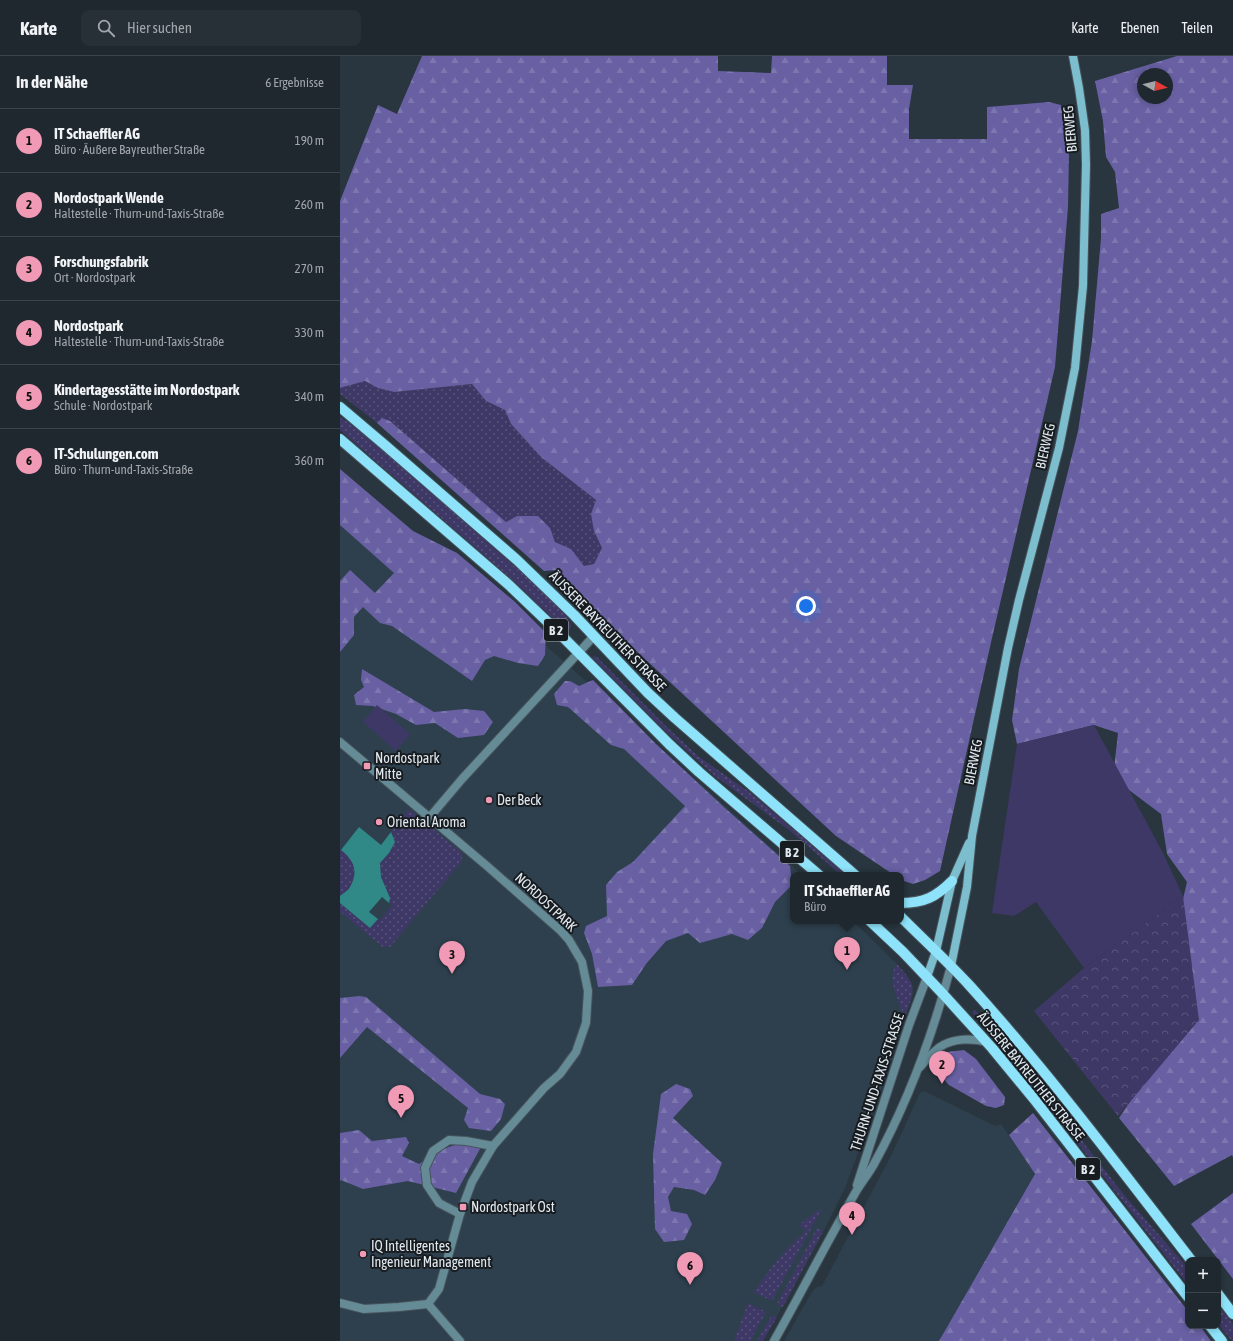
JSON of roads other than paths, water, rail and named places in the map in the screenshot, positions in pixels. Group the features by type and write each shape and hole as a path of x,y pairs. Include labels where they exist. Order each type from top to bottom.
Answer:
{"main road":[{"name":"BIERWEG","path":"951,966 967,887 972,836 1008,648 1018,600 1059,448 1074,368 1083,286 1086,165 1085,130 1073,56"},
{"name":"ÄUSSERE BAYREUTHER STRASSE","path":"340,408 381,441 541,582 648,693 852,872"},
{"name":"B 2","path":"340,439 510,585 668,744 698,772 815,872"},
{"name":"BIERWEG","path":"927,977 936,951 952,881 972,836"},
{"path":"904,903 921,902 929,899 944,889 952,881"},
{"name":"ÄUSSERE BAYREUTHER STRASSE","path":"904,920 951,966 1012,1034 1051,1081 1189,1257"},
{"name":"ÄUSSERE BAYREUTHER STRASSE","path":"873,924 927,977 987,1042 1030,1093 1185,1293"},
{"path":"1221,1298 1233,1314"},
{"path":"1212,1329 1222,1341"}],"street":[{"path":"429,818 462,779 594,636"},
{"name":"NORDOSTPARK","path":"340,742 487,866 561,931 569,940 582,962 588,991 586,1023 576,1052 560,1074 544,1088 493,1146 472,1182 460,1214 439,1289 428,1304"},
{"name":"BIERWEG","path":"943,994 951,966"},
{"name":"THURN-UND-TAXIS-STRASSE","path":"853,1196 909,1025 927,977"},
{"name":"THURN-UND-TAXIS-STRASSE","path":"774,1341 853,1196 874,1165 892,1130 918,1069 943,994"},
{"path":"918,1069 939,1047 947,1042 975,1039 987,1042"},
{"path":"460,1214 439,1203 427,1185 425,1168 433,1151 449,1140 466,1141 493,1146"},
{"path":"340,1303 364,1309 428,1304 460,1341"}],"place":[{"name":"Nordostpark Mitte","path":"367,766"},
{"name":"Der Beck","path":"489,800"},
{"name":"Oriental Aroma","path":"379,822"},
{"name":"IT Schaeffler AG","path":"847,970"},
{"name":"Forschungsfabrik","path":"452,974"},
{"name":"Nordostpark Wende","path":"942,1084"},
{"name":"Kindertagesstätte im Nordostpark","path":"401,1118"},
{"name":"Nordostpark Ost","path":"463,1207"},
{"name":"Nordostpark","path":"852,1235"},
{"name":"IQ Intelligentes Ingenieur Management","path":"363,1254"},
{"name":"IT-Schulungen.com","path":"690,1285"}]}
